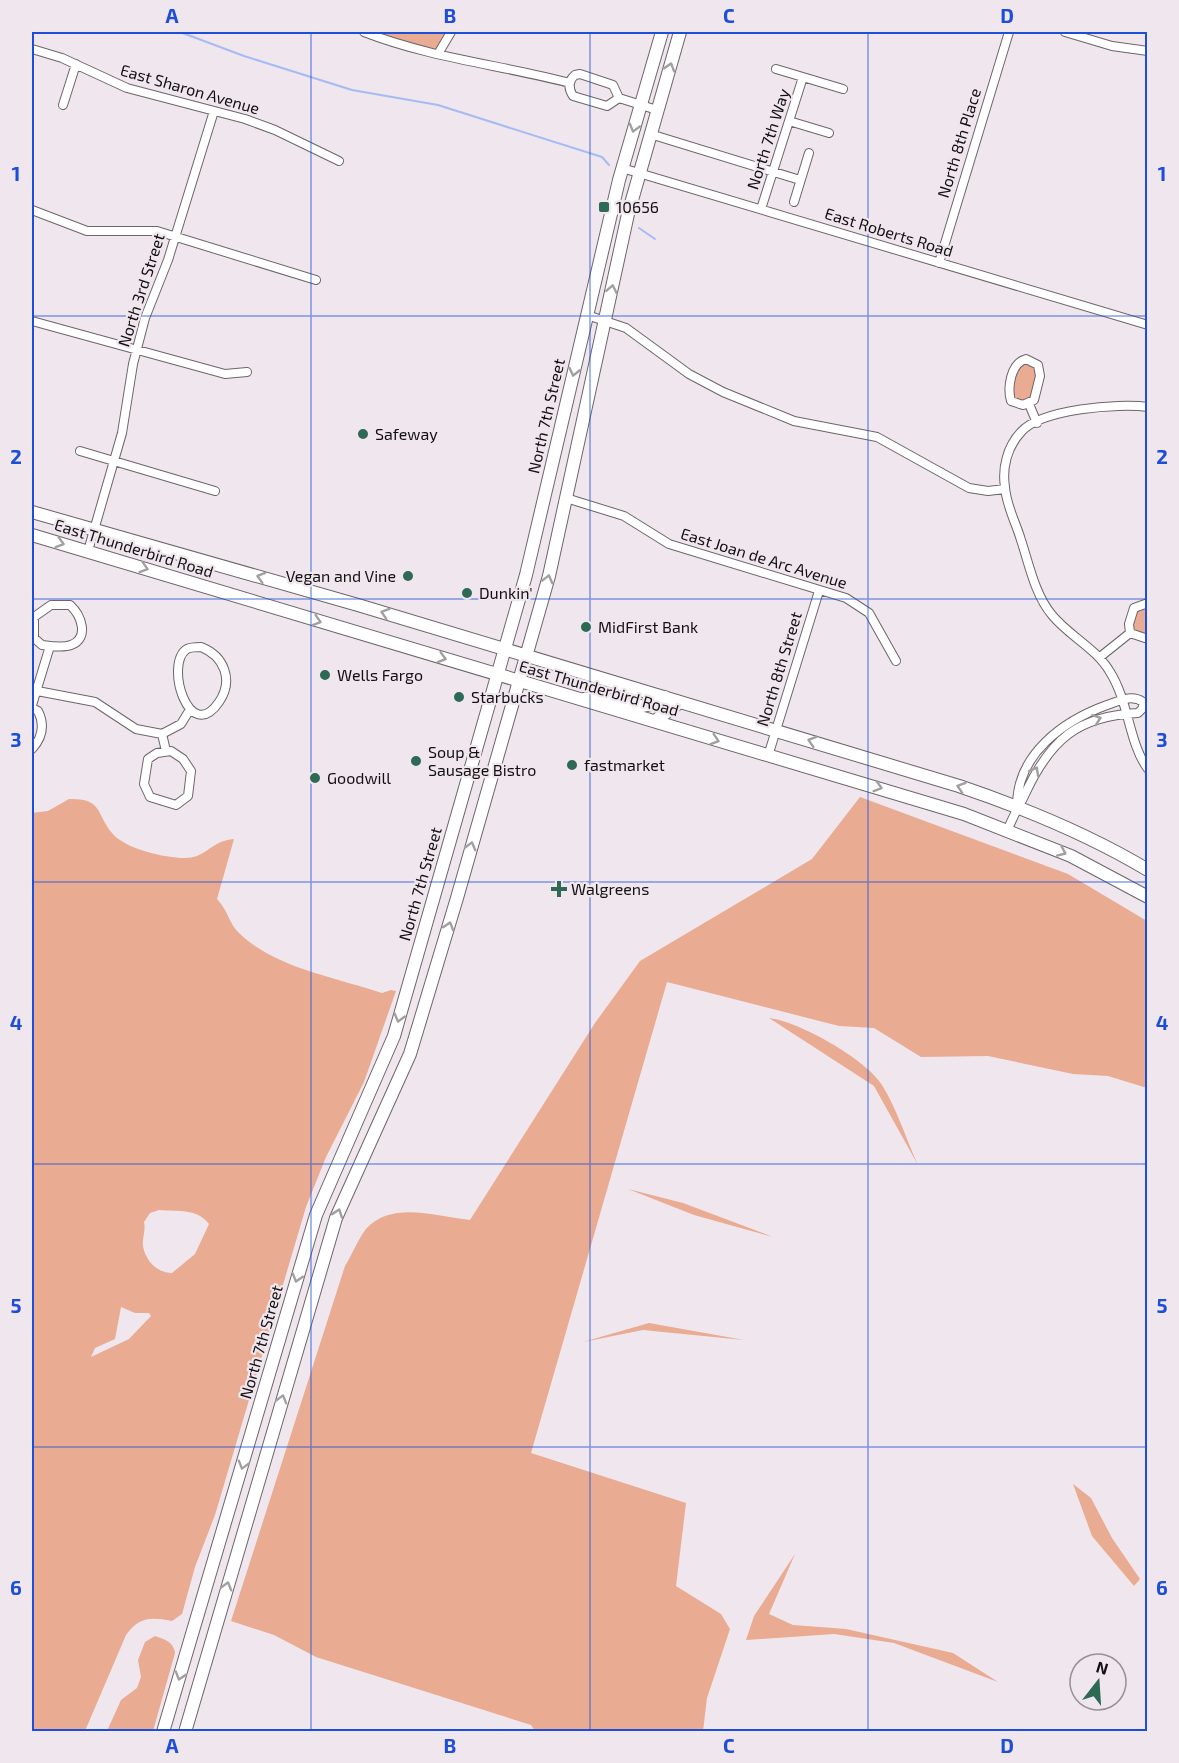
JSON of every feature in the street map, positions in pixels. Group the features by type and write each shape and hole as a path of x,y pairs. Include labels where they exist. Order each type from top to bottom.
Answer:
{"main road":[{"name":"North 7th Street","path":"163,1731 316,1215 379,1076 394,1036 526,575 622,168 662,32"},
{"path":"185,1731 336,1218 410,1054 519,682 549,576 623,234 680,32"},
{"name":"East Thunderbird Road","path":"32,512 505,649 776,730 1017,806 1101,843 1148,870"},
{"name":"East Thunderbird Road","path":"32,535 927,802 1008,830 1071,856 1148,897"},
{"path":"577,699 599,697 642,708 652,706 665,697"},
{"path":"655,721 680,702"}],"street":[{"path":"364,32 438,54 570,83"},
{"path":"438,54 452,32"},
{"name":"North 8th Place","path":"939,263 1008,32"},
{"path":"1065,32 1112,46 1148,51"},
{"name":"East Sharon Avenue","path":"32,49 76,64 127,88 275,130 339,161"},
{"path":"63,105 76,64"},
{"path":"776,69 843,89"},
{"path":"619,99 613,85 607,82 580,74 572,78 570,83 569,90 573,96 607,106 619,99 657,110"},
{"name":"North 7th Way","path":"761,209 803,77"},
{"name":"North 3rd Street","path":"88,551 122,433 137,348 145,318 175,238 214,111"},
{"path":"789,121 829,133"},
{"path":"650,134 800,180"},
{"path":"794,202 809,153"},
{"name":"East Roberts Road","path":"622,168 1148,325"},
{"path":"32,210 87,231 109,233 142,229 157,231 316,280"},
{"path":"587,315 606,320 635,333 689,374 723,392 794,422 877,437 969,488 988,491 1005,489"},
{"path":"32,321 225,374 247,372"},
{"path":"1026,359 1038,364 1040,370 1036,393 1029,404 1014,404 1009,395 1016,366 1020,361 1026,359"},
{"path":"1029,404 1037,423"},
{"path":"1148,407 1105,407 1047,417 1022,430 1009,448 1005,467 1005,489 1039,594 1052,615 1100,657 1118,685 1136,747 1148,769"},
{"path":"80,450 214,491"},
{"name":"East Joan de Arc Avenue","path":"566,498 624,516 669,544 846,598 869,613 896,661"},
{"name":"North 8th Street","path":"768,756 819,591"},
{"path":"1130,633 1129,624 1134,608 1148,603"},
{"path":"51,604 70,605 81,617 82,628 78,640 70,646 50,646 42,645 34,638 34,617 51,604"},
{"path":"1100,657 1130,633"},
{"path":"1130,633 1148,639"},
{"path":"32,749 37,744 42,726 38,711 32,706 34,691 50,646"},
{"path":"201,647 213,652 223,662 224,688 222,698 214,710 203,715 189,711 183,702 179,673 180,661 189,648 201,647"},
{"path":"34,691 94,702 136,729 162,734 181,724 189,711"},
{"path":"1008,830 1017,806 1017,790 1026,769 1040,748 1058,736 1068,734 1090,721 1107,715 1141,712 1143,702 1136,698 1123,699 1087,712 1064,725 1058,736"},
{"path":"162,734 166,751"},
{"path":"166,751 183,759 191,771 188,796 176,804 150,797 144,784 148,759 157,753 166,751"}],"shaded area":[{"path":"364,32 451,32 438,54"},
{"path":"1026,359 1040,370 1029,404 1011,401 1013,372"},
{"path":"1147,603 1147,639 1130,633 1131,616"},
{"path":"860,797 1068,874 1147,921 1147,1088 1108,1076 1073,1074 988,1056 921,1057 874,1028 839,1026 667,982 531,1453 686,1503 676,1586 721,1614 730,1629 707,1698 703,1731 535,1731 531,1725 316,1657 274,1635 231,1621 345,1266 366,1229 377,1220 402,1213 415,1212 470,1220 595,1023 640,961 812,859"},
{"path":"69,799 88,801 97,808 107,826 118,839 146,852 167,856 192,857 226,840 234,839 217,899 239,933 270,955 287,963 382,993 396,991 364,1082 326,1157 306,1207 215,1515 195,1567 182,1614 172,1621 151,1619 140,1622 126,1635 85,1731 32,1732 32,813 48,811","holes":["159,1210 193,1213 209,1224 195,1254 172,1273 161,1271 153,1265 146,1256 143,1246 144,1222 150,1213","121,1307 135,1313 149,1313 151,1316 129,1339 91,1357 95,1348 115,1339"]},
{"path":"769,1018 797,1026 830,1043 847,1053 874,1075 892,1104 918,1165 874,1086"},
{"path":"628,1189 683,1203 773,1237 694,1215"},
{"path":"649,1323 744,1340 643,1330 583,1342"},
{"path":"1073,1484 1091,1498 1112,1538 1140,1579 1134,1586 1092,1536"},
{"path":"795,1554 769,1614 793,1625 846,1629 953,1653 998,1682 894,1643 834,1634 746,1640 754,1616"},
{"path":"155,1636 171,1644 175,1653 153,1731 107,1731 121,1700 137,1688 141,1677 138,1660 145,1642"}],"waterway":[{"path":"180,32 244,56 352,90 438,105 602,157 609,165"},
{"path":"639,228 655,239"}],"place":[{"name":"10656","path":"604,207"},
{"name":"Safeway","path":"363,434"},
{"name":"Vegan and Vine","path":"408,576"},
{"name":"Dunkin'","path":"467,593"},
{"name":"MidFirst Bank","path":"586,627"},
{"name":"Wells Fargo","path":"325,675"},
{"name":"Starbucks","path":"459,697"},
{"name":"Soup & Sausage Bistro","path":"416,761"},
{"name":"fastmarket","path":"572,765"},
{"name":"Goodwill","path":"315,778"},
{"name":"Walgreens","path":"559,889"}]}
